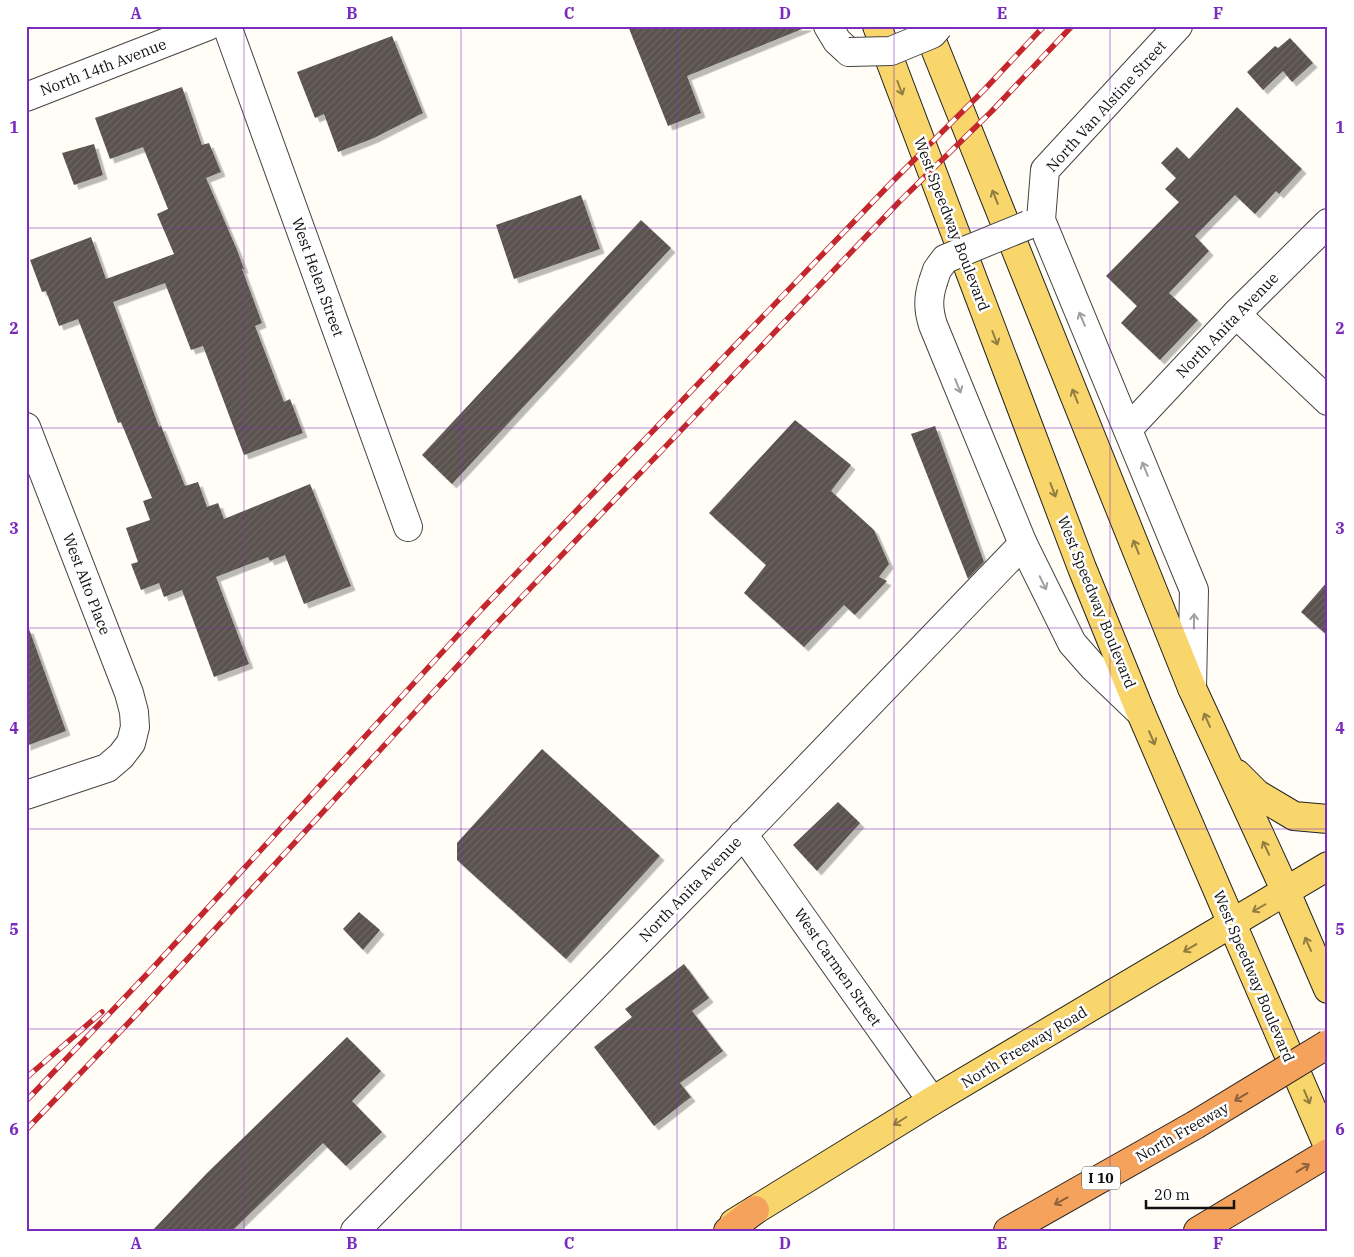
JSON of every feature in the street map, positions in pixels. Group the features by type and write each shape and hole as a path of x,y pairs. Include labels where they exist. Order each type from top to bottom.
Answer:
{"highway":[{"name":"North Freeway","path":"1008,1231 1195,1125 1328,1044"},
{"path":"1198,1231 1328,1153"},
{"path":"728,1231 755,1210"}],"main road":[{"name":"West Speedway Boulevard","path":"876,26 1082,568 1141,712 1328,1146"},
{"path":"926,26 1192,688 1286,892 1328,989"},
{"path":"1227,764 1257,794 1294,816 1328,819"},
{"name":"North Freeway Road","path":"722,1231 932,1101 1328,866"}],"street":[{"name":"North 14th Avenue","path":"26,97 208,26"},
{"name":"West Helen Street","path":"227,26 408,527"},
{"path":"828,26 837,41 849,52 891,51 932,34 939,26"},
{"name":"North Van Alstine Street","path":"1035,222 1045,170 1178,26"},
{"path":"1141,712 1094,668 1072,643 1023,544 929,311 928,297 932,282 937,270 945,259 1035,222 1128,428 1194,590 1192,688"},
{"name":"North Anita Avenue","path":"1128,428 1236,314 1328,223"},
{"path":"1236,314 1328,401"},
{"name":"West Alto Place","path":"26,427 130,693 136,727 131,743 121,756 107,768 26,795"},
{"name":"North Anita Avenue","path":"355,1231 1023,544"},
{"name":"West Carmen Street","path":"743,834 932,1101"}],"building":[{"path":"628,26 807,27 687,76 701,113 668,126"},
{"path":"392,36 423,113 374,138 338,152 324,114 315,118 297,72"},
{"path":"1290,38 1313,63 1292,82 1283,71 1263,90 1247,72 1275,46 1278,48"},
{"path":"182,87 202,145 209,143 221,172 206,178 237,250 262,323 255,326 284,402 290,399 303,433 244,455 203,346 191,350 165,283 113,302 159,427 161,426 185,486 198,482 207,507 218,503 224,519 310,484 351,586 304,604 285,555 270,561 268,557 216,577 249,664 214,677 182,590 164,597 159,583 141,590 131,564 138,562 126,528 150,520 143,501 152,498 121,422 118,423 78,319 59,326 46,291 42,292 30,260 91,237 106,279 174,254 157,214 168,209 143,147 110,159 95,118"},
{"path":"1237,107 1302,169 1279,194 1276,191 1255,214 1235,195 1195,236 1209,251 1169,293 1198,320 1160,360 1121,323 1137,306 1106,276 1179,202 1165,189 1176,178 1161,163 1177,147 1189,159"},
{"path":"94,144 103,175 74,185 62,153"},
{"path":"581,195 600,249 514,279 496,225"},
{"path":"641,220 671,248 452,484 422,455"},
{"path":"795,420 851,465 831,491 874,530 889,564 879,577 887,581 855,615 844,605 804,647 744,593 766,565 709,513"},
{"path":"935,426 984,562 968,579 911,434"},
{"path":"1328,581 1328,636 1301,612"},
{"path":"26,629 29,629 66,731 26,746"},
{"path":"542,749 660,856 566,959 457,860 457,843"},
{"path":"838,802 860,823 817,871 793,845"},
{"path":"359,912 380,930 363,950 343,929"},
{"path":"684,964 709,998 692,1011 723,1051 680,1083 691,1097 654,1126 594,1047 632,1017 625,1009"},
{"path":"347,1037 381,1071 352,1101 382,1132 346,1166 323,1143 232,1231 152,1231 207,1173"}],"railway":[{"path":"26,1101 149,972 481,610 1044,26"},
{"path":"26,1130 135,1016 498,622 898,203 992,111 1072,26"},
{"path":"26,1078 102,1012"}]}
